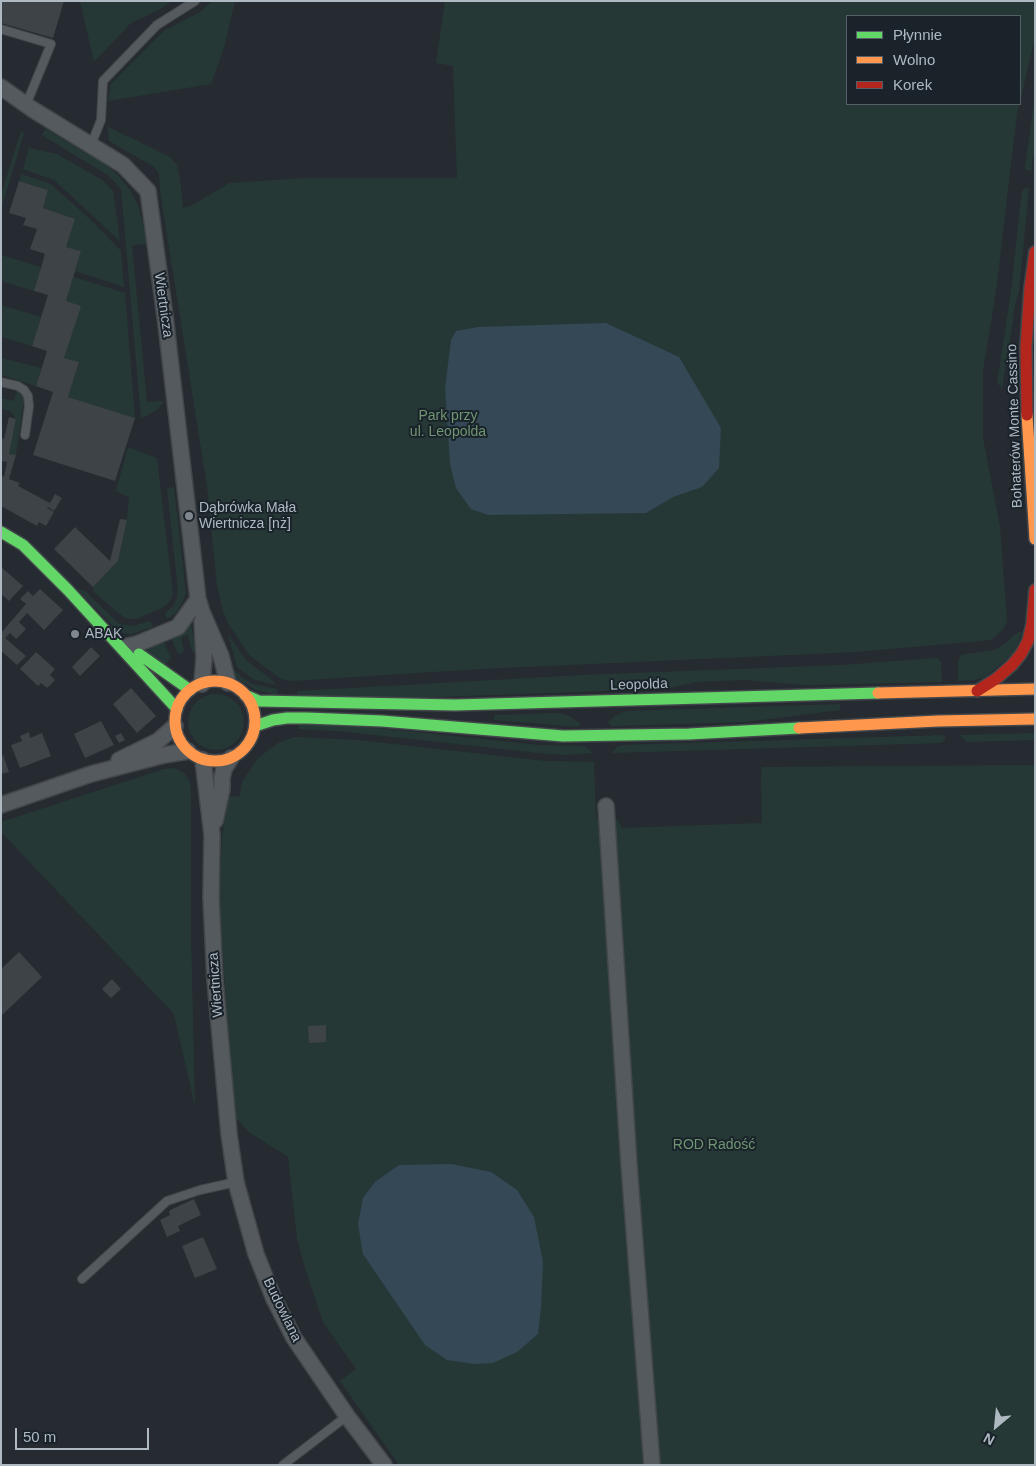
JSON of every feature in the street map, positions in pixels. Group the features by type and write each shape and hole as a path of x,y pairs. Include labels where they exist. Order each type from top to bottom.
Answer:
{"street":[{"name":"Wiertnicza","path":"1,87 26,105 123,165 148,191 200,605 204,658 196,687"},
{"name":"Bohaterów Monte Cassino","path":"1034,255 1026,347 1027,428 1035,539"},
{"path":"1,532 23,545 68,590 177,709"},
{"path":"977,691 996,680 1021,654 1028,640 1032,624 1035,590"},
{"name":"Wiertnicza","path":"200,605 221,656 228,683"},
{"path":"128,646 178,627 200,605"},
{"path":"110,635 196,687"},
{"path":"214,681 228,683 245,695 253,709 255,726 251,740 231,758 222,761 203,760 188,751 182,744 175,726 177,709 183,698 196,687 214,681"},
{"name":"Leopolda","path":"245,695 262,701 599,706 1035,689"},
{"path":"255,726 273,720 307,718 382,721 563,736 600,731 689,734 938,721 1035,719"},
{"path":"91,774 158,741 175,726"},
{"path":"1,805 91,774 164,755 188,751"},
{"name":"Wiertnicza","path":"212,835 222,789 224,769 231,758"},
{"name":"Wiertnicza","path":"203,760 212,835 211,898 215,980 229,1134"},
{"path":"606,806 629,1174 652,1465"},
{"name":"Budowlana","path":"229,1134 236,1182 256,1254 274,1299 294,1338 347,1416 384,1465"}],"lane":[{"path":"91,145 101,120 103,81 157,25 195,1"},
{"path":"1,29 51,44 26,105"},
{"path":"1,382 18,386 28,396 30,406 25,435"},
{"path":"82,1279 167,1201 200,1190 236,1182"},
{"path":"283,1465 347,1416"}],"green space":[{"path":"80,1 171,1 162,8 131,23 94,62"},
{"path":"212,1 235,1 224,48 211,84 108,101 111,84 165,30 200,12"},
{"name":"Park przy ul. Leopolda","path":"445,1 1035,1 1035,37 1021,98 1021,15 846,15 846,105 1019,105 996,291 983,371 983,438 1000,527 1007,621 1004,628 998,634 991,640 856,652 480,669 292,681 281,679 249,655 228,623 217,586 207,486 160,191 159,173 154,167 109,141 107,126 170,157 177,165 183,208 193,205 229,183 305,178 457,178 453,66 436,63"},
{"path":"1035,96 1035,146 1030,171 1025,169 1025,167"},
{"path":"45,129 102,162 116,173 130,190 138,205 148,244 132,245 147,402 164,401 158,409 141,418 121,189 109,176 42,135"},
{"path":"21,132 24,133 2,206 1,194"},
{"path":"29,148 57,154 102,180 113,191 120,241 54,180 23,169"},
{"path":"21,174 51,184 94,223 121,251 124,287 75,271 81,251 66,247 75,219 43,208 48,190 19,181"},
{"path":"1025,188 1029,189 1019,290 1013,313 1002,388 997,383 1011,292 1022,191"},
{"path":"1,255 41,267 34,291 1,281"},
{"path":"74,275 74,277 125,293 135,418 68,397 79,363 64,358 80,306 66,301"},
{"path":"1,305 41,317 32,346 1,337"},
{"path":"1,358 41,368 36,386 1,375"},
{"path":"17,391 24,398 16,455 9,454 16,419 10,411 1,409 1,398 14,401"},
{"path":"128,447 157,458 173,594 169,602 162,608 136,619 125,618 93,591 93,587 118,561 127,520 129,497 116,491"},
{"path":"174,487 186,593 176,613 167,619 165,614 173,606 178,591 167,488"},
{"path":"77,589 85,591 119,624 133,626 150,621 153,627 131,634 118,631"},
{"path":"191,625 196,651 192,652 188,635 181,637 184,652 178,654 171,637 184,627"},
{"path":"1018,632 1023,632 1013,654 985,677 958,681 958,662 961,655 994,650 1002,646"},
{"path":"228,634 245,659 276,685 255,680 237,667"},
{"path":"163,641 171,657 164,667 144,651"},
{"path":"936,658 940,660 941,664 942,682 803,685 744,680 696,682 666,689 403,698 297,697 297,691 582,675 841,665"},
{"path":"231,660 234,670 243,678 252,684 277,689 277,695 256,690 236,678 230,669 228,661"},
{"path":"216,694 227,696 236,702 242,711 244,722 242,733 236,742 227,748 216,750 205,748 196,742 190,733 188,722 190,711 196,702 205,696"},
{"path":"840,704 840,710 746,722 611,726 608,722 625,711"},
{"path":"560,713 580,723 579,727 494,720 494,715"},
{"path":"299,724 368,727 539,745 584,746 592,753 566,755 539,753 348,732 299,729"},
{"path":"1035,733 1035,740 967,742 960,735"},
{"path":"945,735 945,739 941,743 612,753 617,747 622,745"},
{"name":"ROD Radość","path":"294,737 358,740 545,761 594,762 596,819 616,818 622,828 762,823 762,767 1035,765 1035,1465 399,1465 340,1381 356,1369 323,1322 305,1268 297,1239 288,1157 249,1132 236,1118 229,1047 219,894 222,838 227,797 240,796 242,782 257,759 278,743"},
{"path":"174,768 185,774 190,782 191,792 191,934 195,1107 174,1014 1,832 1,822 164,769"}],"water":[{"path":"606,323 679,357 721,428 719,468 702,487 673,497 646,513 488,515 471,509 456,488 450,464 445,388 451,340 456,331 478,327"},
{"path":"451,1164 491,1172 517,1190 534,1217 543,1262 538,1334 517,1352 493,1363 474,1364 447,1360 425,1345 363,1254 358,1224 363,1198 375,1182 399,1165"}],"building":[{"path":"1,1 64,1 53,38 1,23"},
{"path":"19,181 48,190 43,208 75,219 66,247 81,251 66,301 81,306 64,358 79,362 68,397 135,418 115,481 33,455 53,392 36,386 47,351 32,346 48,295 34,291 45,254 30,249 37,229 23,225 26,218 9,213"},
{"path":"9,417 16,419 9,454 16,455 9,479 20,483 18,486 50,503 55,494 62,498 54,511 47,508 54,512 46,526 39,522 37,526 1,506 1,475 4,477 7,462 1,461 1,438 4,439"},
{"path":"120,519 127,520 118,561 93,587 54,549 75,527 110,561"},
{"path":"1,567 23,586 9,601 1,594"},
{"path":"40,589 63,610 44,630 27,613 19,622 26,629 16,639 10,633 5,638 26,656 17,665 1,651 1,633 26,604 20,599 28,591 33,596"},
{"path":"91,647 100,656 80,676 72,667"},
{"path":"36,652 55,669 50,675 55,680 47,688 41,683 38,686 20,669"},
{"path":"131,688 156,716 137,733 113,704"},
{"path":"101,721 114,745 85,758 74,734"},
{"path":"29,732 30,738 42,733 51,756 20,768 11,745 22,741 20,736"},
{"path":"121,733 125,740 119,743 115,736"},
{"path":"3,755 9,772 1,774 1,756"},
{"path":"19,952 42,977 1,1016 1,969"},
{"path":"112,979 121,989 111,998 102,989"},
{"path":"326,1025 326,1042 309,1043 308,1026"},
{"path":"194,1199 201,1215 178,1226 180,1231 167,1237 160,1220 170,1215 170,1210"},
{"path":"203,1237 217,1269 195,1278 182,1246"}],"traffic: fast":[{"path":"1,532 23,545 68,590 177,709"},
{"path":"139,654 190,690"},
{"path":"245,695 259,701 455,705 878,693"},
{"path":"255,726 273,720 307,718 382,721 563,736 689,734 799,728"}],"traffic: slow":[{"path":"1027,415 1035,539"},
{"path":"215,681 230,684 243,693 252,706 255,721 252,736 243,749 230,758 215,761 200,758 187,749 178,736 175,721 178,706 187,693 200,684 215,681"},
{"path":"878,693 1035,689"},
{"path":"799,728 938,721 1035,719"}],"traffic: jam":[{"path":"1027,415 1026,347 1030,288 1035,252"},
{"path":"977,691 996,679 1021,654 1028,641 1032,624 1035,590"}],"place":[{"name":"Dąbrówka Mała Wiertnicza [nż]","path":"189,516"},
{"name":"ABAK","path":"75,634"}]}
